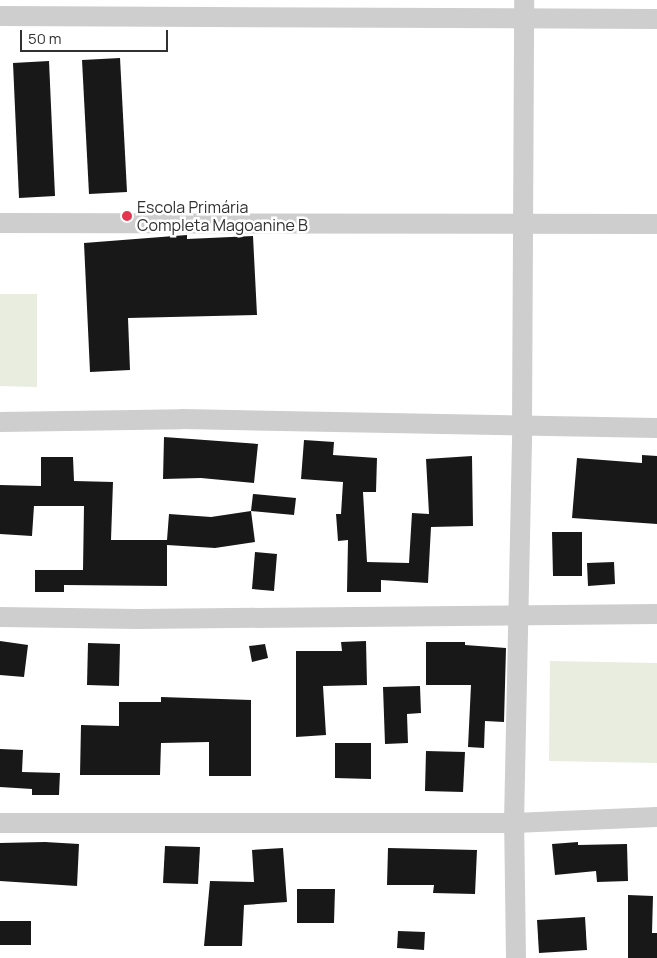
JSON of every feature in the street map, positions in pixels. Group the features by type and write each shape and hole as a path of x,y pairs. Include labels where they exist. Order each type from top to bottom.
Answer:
{"street":[{"path":"0,16 524,10 657,19"},
{"path":"516,958 514,823 522,425 520,222 524,10"},
{"path":"0,223 520,222 657,224"},
{"path":"0,422 182,419 657,428"},
{"path":"0,616 138,619 657,614"},
{"path":"0,823 514,823 657,817"}],"shaded area":[{"path":"0,294 37,294 37,387 0,386"},
{"path":"550,661 657,663 657,763 549,761"}],"building":[{"path":"120,58 127,192 89,194 82,60"},
{"path":"49,61 55,196 19,198 13,63"},
{"path":"187,235 187,239 253,236 257,315 128,318 130,370 90,372 84,243"},
{"path":"164,437 258,444 254,483 201,478 163,479"},
{"path":"304,440 334,442 333,455 377,458 376,492 363,492 367,562 409,563 412,513 429,514 426,459 472,456 473,526 431,527 428,583 381,580 381,592 347,592 348,540 338,541 336,514 341,514 343,482 301,479"},
{"path":"642,455 657,456 657,524 572,518 577,458 642,463"},
{"path":"41,457 73,457 74,481 113,482 111,540 167,540 169,514 211,517 251,511 255,542 215,548 167,545 167,586 64,585 64,592 35,592 35,570 83,570 84,506 34,506 32,536 0,534 0,485 41,486"},
{"path":"253,494 296,498 294,515 251,511"},
{"path":"552,532 582,532 582,576 553,576"},
{"path":"255,552 277,554 274,591 252,589"},
{"path":"614,562 615,584 588,586 587,563"},
{"path":"0,641 28,645 24,677 0,675"},
{"path":"366,641 367,685 323,686 326,735 296,737 296,651 342,651 341,642"},
{"path":"426,642 465,642 465,645 506,648 504,722 485,721 484,748 468,747 471,685 426,685"},
{"path":"88,643 120,644 119,686 87,685"},
{"path":"265,644 268,658 252,662 249,646"},
{"path":"420,686 421,713 407,714 408,743 385,744 383,687"},
{"path":"161,697 251,700 251,776 209,776 209,742 161,743 160,775 80,775 81,725 119,726 119,702 161,702"},
{"path":"335,743 371,743 371,779 335,778"},
{"path":"0,749 23,750 22,772 60,773 59,795 32,795 32,789 0,787"},
{"path":"426,751 465,752 463,792 425,791"},
{"path":"45,842 79,844 77,886 0,881 0,843"},
{"path":"578,842 578,845 627,844 628,881 597,882 596,871 555,875 552,844"},
{"path":"165,846 200,847 198,884 163,883"},
{"path":"283,848 287,902 244,905 242,946 204,946 210,881 254,882 252,850"},
{"path":"388,848 477,850 475,894 433,893 434,885 387,885"},
{"path":"297,889 335,889 334,923 297,923"},
{"path":"628,895 653,896 652,933 657,933 657,958 628,958"},
{"path":"585,917 587,950 539,953 537,920"},
{"path":"0,921 31,921 31,945 0,945"},
{"path":"398,931 425,932 424,950 397,948"}],"place":[{"name":"Escola Primária Completa Magoanine B","path":"127,216"}]}
